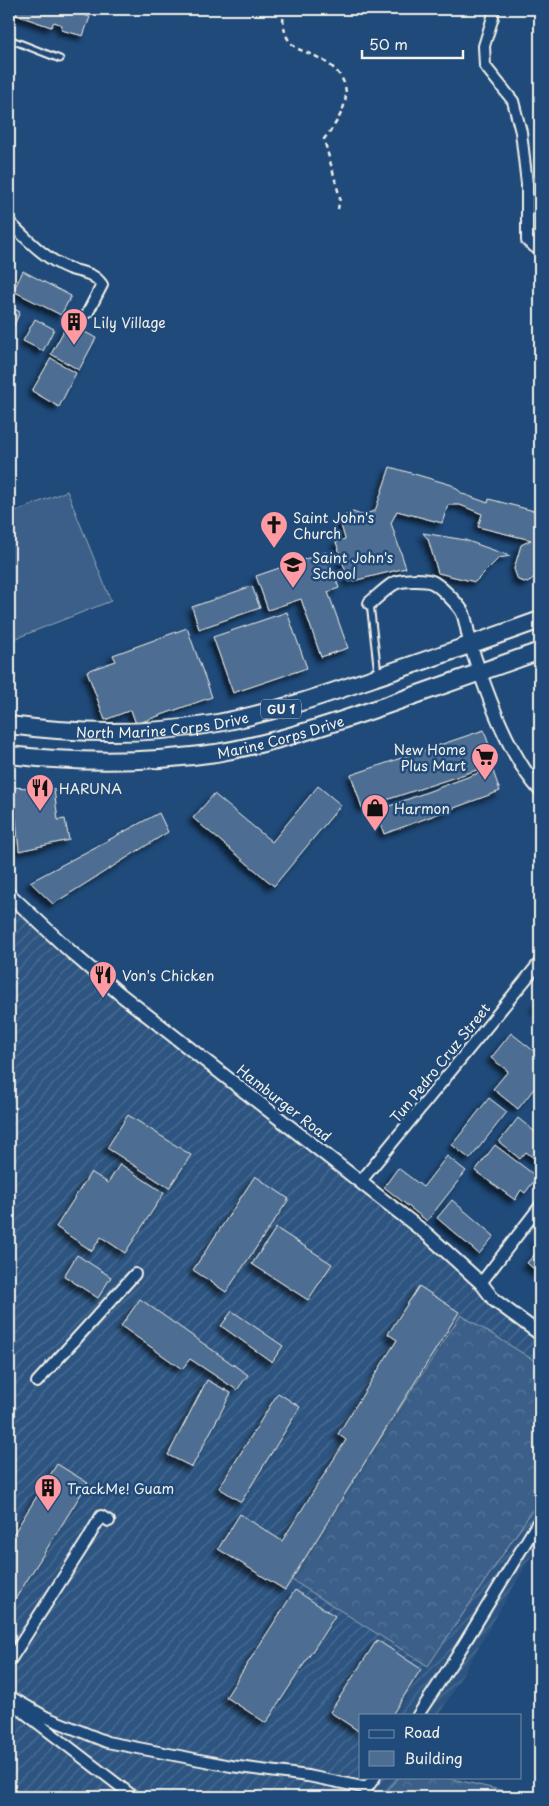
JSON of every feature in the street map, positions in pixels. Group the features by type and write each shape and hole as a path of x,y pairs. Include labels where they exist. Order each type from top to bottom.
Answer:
{"main road":[{"name":"North Marine Corps Drive","path":"9,726 98,732 155,731 212,724 284,708 540,620"},
{"name":"Marine Corps Drive","path":"9,754 97,761 158,760 217,752 292,736 540,651"}],"street":[{"path":"493,9 484,46 485,66 513,100 521,132 527,184 527,241 540,251"},
{"path":"9,222 53,260 68,268 99,279 102,285 88,312"},
{"path":"370,603 395,582 416,580 433,582 447,594 462,612 480,672 519,763 540,790"},
{"name":"Hamburger Road","path":"9,894 71,952 120,994 428,1235 481,1282 494,1300 540,1334"},
{"name":"Tun Pedro Cruz Street","path":"361,1181 540,962"},
{"path":"481,1282 540,1206"},
{"path":"38,1382 134,1274"},
{"path":"9,1662 101,1516 110,1521"},
{"path":"419,1714 456,1657 540,1519"},
{"path":"9,1698 48,1718 107,1742 230,1766 308,1776 366,1792 374,1778"},
{"path":"9,1698 134,1797"}],"lane":[{"path":"9,39 60,58"},
{"path":"370,603 378,677"}],"path":[{"path":"284,9 283,20 287,38 296,49 314,56 329,65 345,83 346,98 341,113 324,139 340,198 338,209"}],"shaded area":[{"path":"9,898 540,1333 540,1541 440,1714 359,1714 359,1778 398,1778 393,1783 392,1797 9,1797"}],"green space":[{"path":"67,491 111,601 9,641 9,514"},
{"path":"461,1315 540,1364 540,1499 428,1666 289,1578"},
{"path":"398,1778 448,1778 530,1797 381,1797"}],"building":[{"path":"18,9 74,9 73,11 90,17 83,36 61,30 62,25 54,22 51,27 16,15"},
{"path":"23,271 71,296 61,315 13,291"},
{"path":"9,306 20,312 11,332 9,331"},
{"path":"35,319 54,329 43,351 23,341"},
{"name":"Lily Village","path":"68,323 96,338 79,370 51,354"},
{"path":"51,358 76,373 59,407 32,391"},
{"path":"390,467 452,485 463,494 488,503 489,499 538,512 538,522 540,522 540,571 528,583 518,580 514,569 521,545 531,540 478,527 482,514 460,505 448,505 442,523 397,511 391,523 406,568 349,582 336,542 345,539 339,518 353,512 361,515 375,511"},
{"path":"423,533 465,540 510,556 499,558 475,582 438,573 428,539"},
{"path":"326,552 339,588 328,592 348,648 321,657 301,599 268,610 256,576"},
{"path":"252,586 260,608 199,629 192,607"},
{"path":"287,612 307,668 233,693 213,637"},
{"path":"187,628 212,697 136,724 131,710 105,720 87,671 116,661 113,655"},
{"path":"484,730 495,764 362,808 351,775"},
{"path":"492,768 500,791 384,834 376,811"},
{"path":"318,786 341,805 274,886 193,818 214,794 272,842"},
{"path":"9,787 54,789 58,820 65,819 69,840 19,851 16,819 9,812"},
{"path":"159,813 168,832 53,904 30,882"},
{"path":"540,1000 540,1011 535,1007"},
{"path":"511,1033 540,1056 540,1081 518,1109 493,1089 508,1071 491,1058"},
{"path":"489,1098 507,1112 470,1159 452,1145"},
{"path":"128,1115 191,1155 169,1188 107,1148"},
{"path":"518,1118 540,1136 540,1163 526,1152 520,1159 499,1142"},
{"path":"495,1145 537,1177 525,1193 521,1190 515,1200 475,1171"},
{"path":"447,1156 466,1171 427,1221 384,1187 398,1168 423,1187"},
{"path":"120,1164 164,1193 125,1253 101,1237 92,1251 56,1227 91,1172 108,1183"},
{"path":"255,1176 289,1199 226,1292 193,1270"},
{"path":"452,1200 494,1236 479,1254 437,1218"},
{"path":"276,1228 332,1264 308,1300 252,1264"},
{"path":"540,1236 540,1247 535,1242"},
{"path":"540,1248 540,1274 527,1263"},
{"path":"77,1255 111,1277 98,1298 64,1276"},
{"path":"419,1286 459,1312 285,1590 218,1549 240,1514 282,1541 346,1440 338,1434 397,1340 388,1334"},
{"path":"140,1299 248,1375 237,1390 190,1359 182,1369 121,1326"},
{"path":"232,1311 283,1346 272,1362 221,1326"},
{"path":"207,1380 231,1393 192,1467 168,1455"},
{"path":"278,1393 300,1407 241,1502 219,1488"},
{"name":"TrackMe! Guam","path":"57,1464 88,1483 9,1609 9,1541"},
{"path":"295,1590 335,1616 266,1723 226,1697"},
{"path":"377,1640 421,1669 393,1714 359,1714 359,1731 330,1712"}],"place":[{"name":"Lily Village","path":"74,346"},
{"name":"Saint John's Church","path":"274,549"},
{"name":"Saint John's School","path":"293,589"},
{"name":"New Home Plus Mart","path":"485,781"},
{"name":"HARUNA","path":"40,812"},
{"name":"Harmon","path":"375,832"},
{"name":"Von's Chicken","path":"103,999"},
{"name":"TrackMe! Guam","path":"48,1512"}]}
